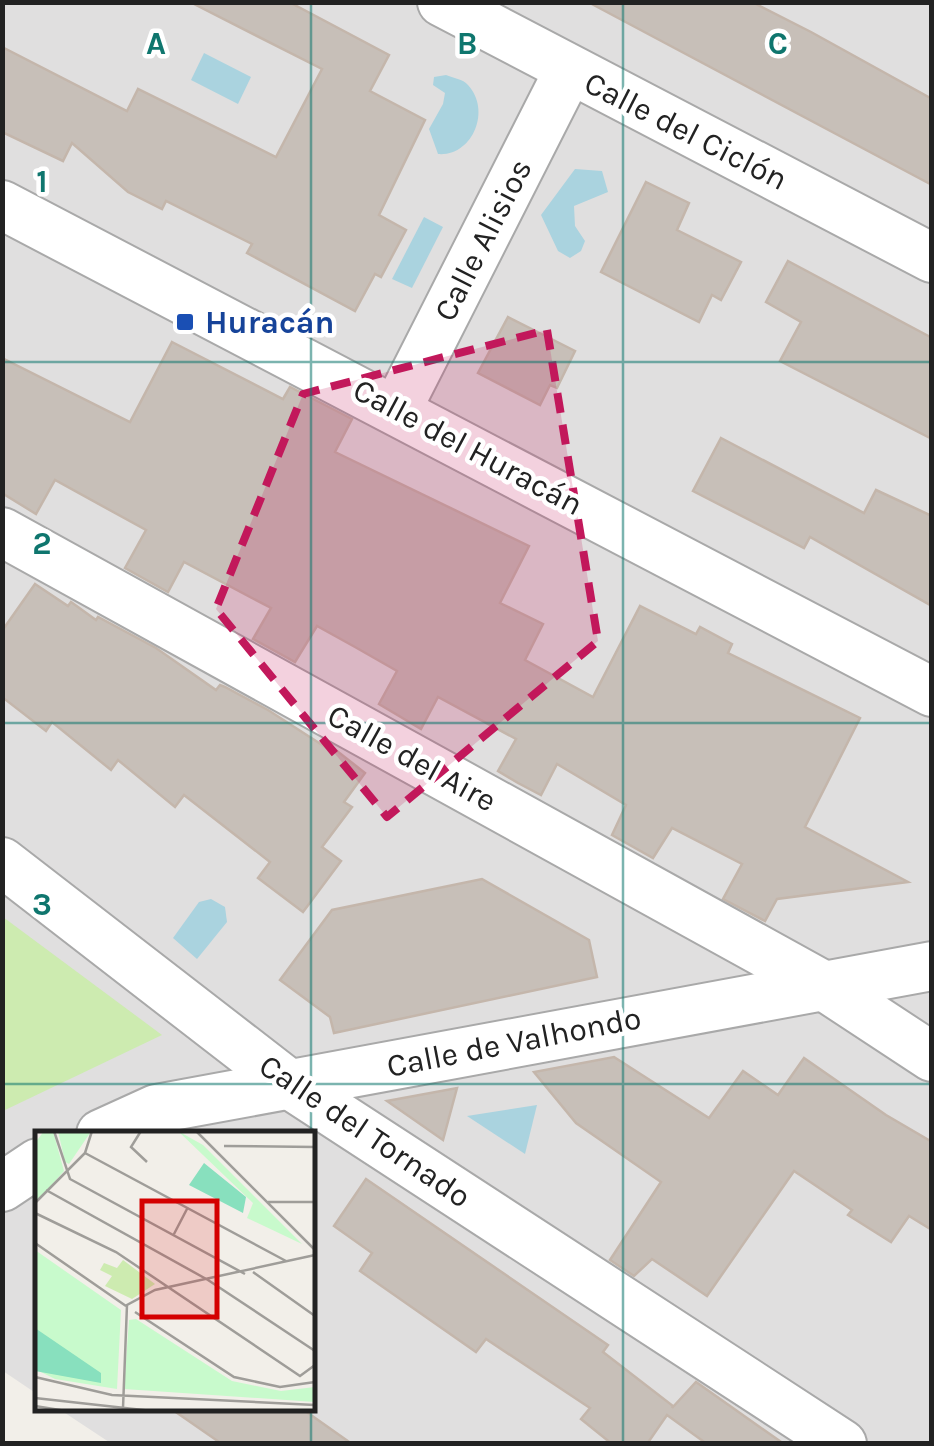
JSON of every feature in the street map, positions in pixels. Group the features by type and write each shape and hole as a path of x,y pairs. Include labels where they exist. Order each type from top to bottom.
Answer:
{"street":[{"name":"Calle del Ciclón","path":"442,2 932,258"},
{"name":"Calle Alisios","path":"396,409 569,70"},
{"name":"Calle del Huracán","path":"2,204 932,692"},
{"name":"Calle del Aire","path":"2,532 821,984 932,1057"},
{"name":"Calle del Tornado","path":"2,862 289,1084 842,1444"},
{"name":"Calle de Valhondo","path":"107,1131 156,1109 932,966"},
{"path":"2,1187 35,1165"}],"highlighted area":[{"path":"547,330 598,641 387,817 216,609 303,394"}],"shaded area":[{"path":"2,3 931,3 931,1443 112,1444 62,1411 315,1411 315,1131 35,1131 35,1393 3,1371"}],"green space":[{"path":"3,917 162,1035 3,1111"}],"water":[{"path":"204,53 251,77 238,104 191,80"},
{"path":"446,75 468,85 475,96 478,119 469,140 460,148 438,154 429,129 445,93 433,85 434,77"},
{"path":"575,169 602,171 608,192 574,206 575,226 585,241 581,251 570,258 558,251 541,215"},
{"path":"424,217 443,227 412,288 392,279"},
{"path":"211,899 225,907 227,922 197,959 173,938 199,902"},
{"path":"537,1105 525,1154 467,1116"}],"building":[{"path":"190,2 289,2 389,55 370,91 425,120 379,215 406,230 381,277 375,274 355,311 247,253 252,244 166,201 162,209 128,192 72,143 63,161 2,132 2,47 127,111 138,89 276,157 322,69"},
{"path":"588,2 752,2 811,32 932,99 932,185"},
{"path":"646,182 689,203 677,230 741,262 721,300 712,295 699,322 601,272"},
{"path":"788,261 932,338 932,439 780,361 801,322 766,302"},
{"path":"508,317 575,351 557,388 550,385 540,405 478,373"},
{"path":"172,342 283,399 290,387 352,419 335,452 529,546 500,603 543,624 525,660 593,697 640,606 696,634 700,627 732,644 728,653 860,718 805,827 908,882 777,899 765,921 723,899 742,864 672,828 653,858 612,835 626,805 557,764 541,795 498,771 516,739 438,697 421,729 379,704 397,671 317,626 295,662 253,639 271,608 184,562 168,592 125,568 146,530 55,480 36,514 2,493 2,358 130,422"},
{"path":"721,438 864,513 876,490 932,516 932,606 810,537 804,548 693,491"},
{"path":"35,584 68,606 71,602 96,620 98,617 156,648 216,690 220,685 268,710 330,750 332,747 365,773 344,802 352,807 322,847 341,861 303,912 258,878 270,862 184,795 175,807 118,760 111,770 52,722 46,731 2,697 2,631"},
{"path":"482,879 589,940 597,977 334,1033 330,1017 280,980 332,910"},
{"path":"614,1057 709,1118 743,1071 778,1095 804,1058 932,1142 932,1230 909,1216 891,1242 848,1215 852,1210 794,1171 707,1296 652,1259 634,1276 610,1260 661,1182 576,1123 534,1072"},
{"path":"457,1088 443,1140 387,1101"},
{"path":"366,1179 608,1345 603,1352 672,1408 696,1382 784,1444 707,1444 667,1415 647,1444 612,1444 581,1419 590,1408 486,1339 476,1352 360,1271 372,1253 334,1226"},
{"path":"174,1411 305,1411 352,1444 222,1444"}],"place":[{"name":"Huracán","path":"185,322"}]}
